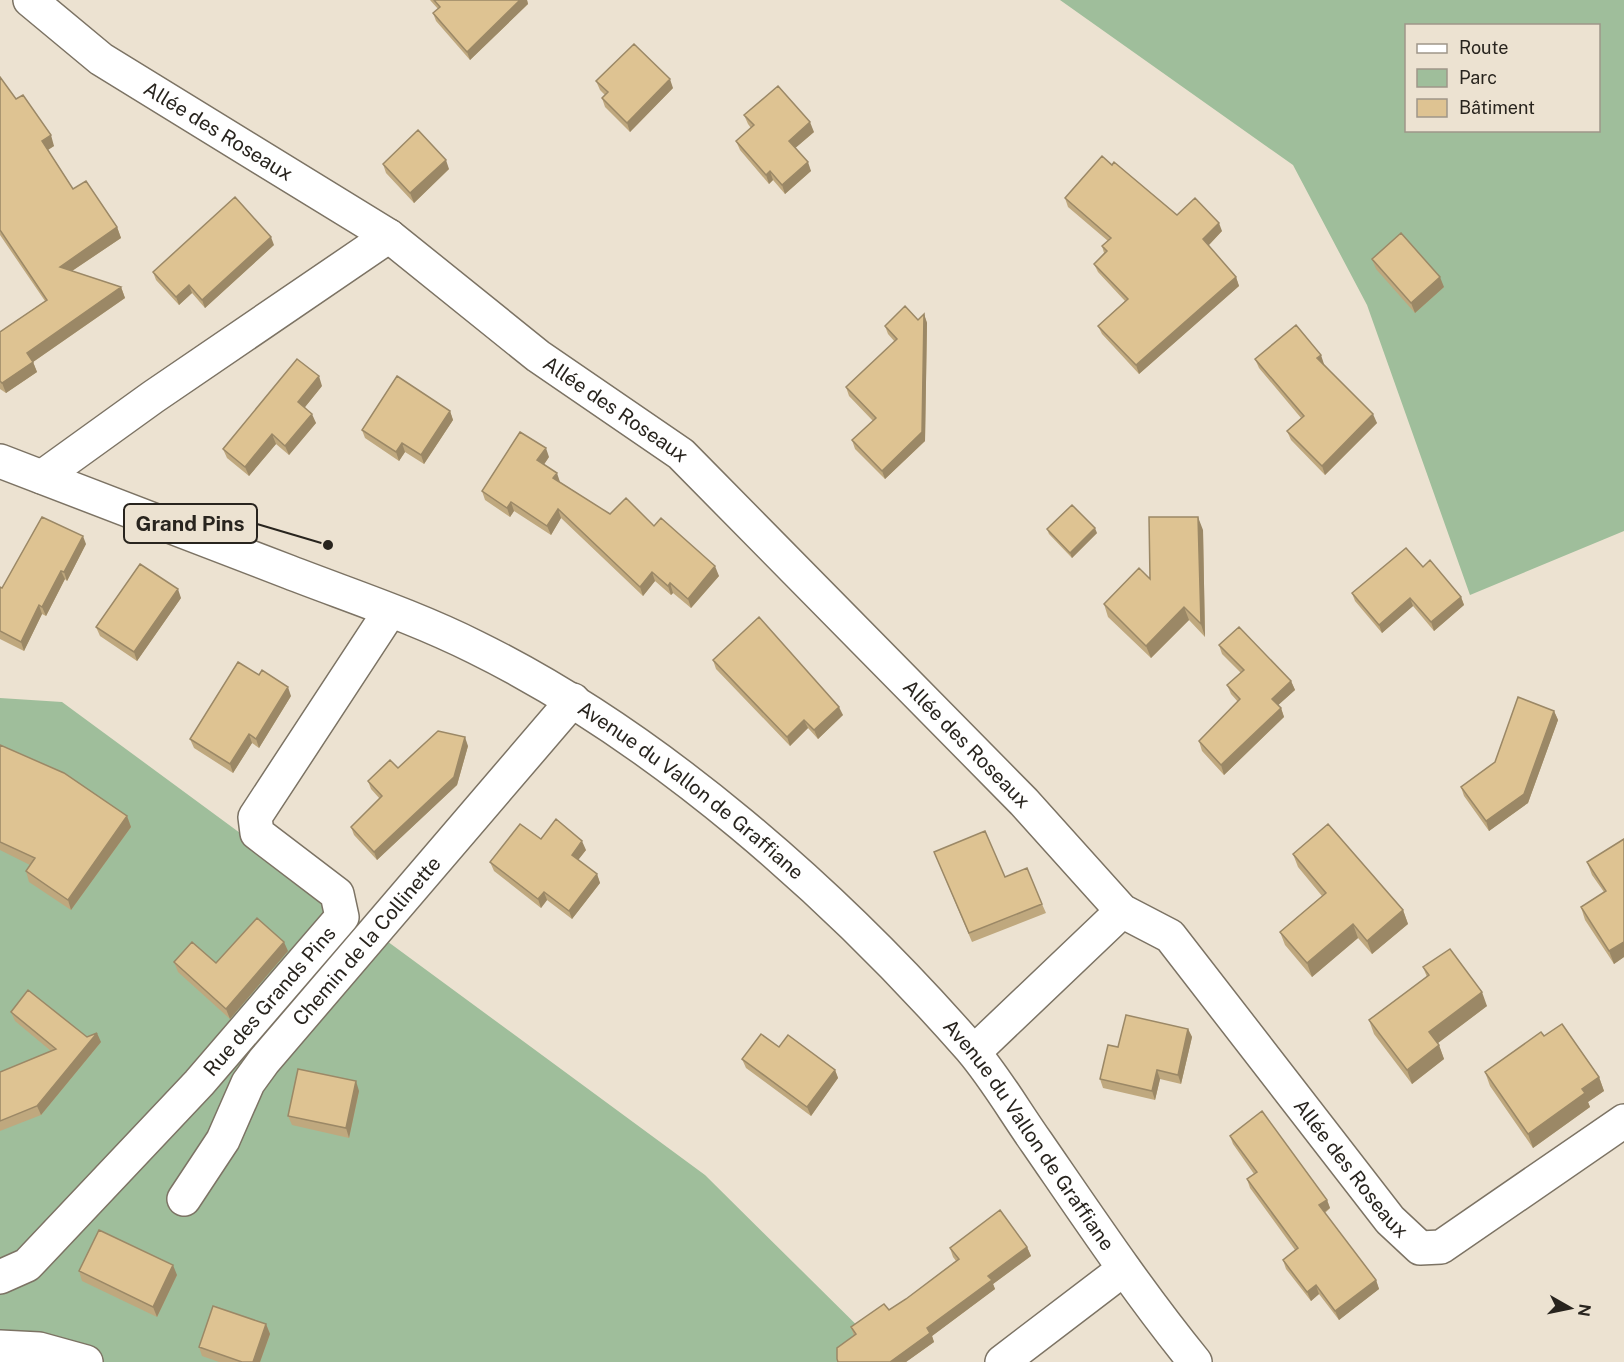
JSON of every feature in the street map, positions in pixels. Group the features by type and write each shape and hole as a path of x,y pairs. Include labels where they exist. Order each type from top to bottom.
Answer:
{"street":[{"name":"Allée des Roseaux","path":"30,0 101,59 389,236 538,356 681,454 1024,802 1122,911 1170,936 1390,1220 1420,1248 1441,1248 1624,1122"},
{"path":"42,477 153,397 389,236"},
{"name":"Avenue du Vallon de Graffiane","path":"0,461 390,611 474,646 573,700 704,794 889,958 974,1052 1124,1269 1195,1362"},
{"name":"Rue des Grands Pins","path":"0,1277 27,1264 199,1083 342,917 337,894 257,833 255,817 390,611"},
{"name":"Chemin de la Collinette","path":"184,1199 224,1140 248,1083 264,1061 573,700"},
{"path":"974,1052 1122,911"},
{"path":"1002,1362 1124,1269"},
{"path":"0,1347 39,1348 86,1362"}],"green space":[{"path":"1060,0 1624,0 1624,531 1470,595 1367,305 1293,165"},
{"path":"0,698 62,702 705,1175 894,1362 0,1362"}],"building":[{"path":"434,0 520,0 467,52 433,13 440,7"},
{"path":"634,44 670,79 627,123 602,98 608,92 596,81"},
{"path":"0,77 16,99 23,95 51,135 42,141 73,189 86,181 117,227 60,267 121,287 27,353 33,362 2,383 0,381 0,332 47,300 0,230"},
{"path":"778,86 810,122 789,141 808,162 782,185 770,171 766,175 736,141 754,125 744,115"},
{"path":"418,130 446,160 410,193 383,164"},
{"path":"1102,156 1112,165 1114,162 1177,215 1195,198 1219,223 1203,239 1236,277 1136,365 1098,326 1128,299 1094,264 1107,251 1102,246 1111,238 1065,198"},
{"path":"235,197 271,237 202,300 189,285 176,297 153,272"},
{"path":"1401,233 1440,277 1411,303 1372,259"},
{"path":"905,306 918,320 924,314 922,432 882,471 852,440 876,418 846,387 897,339 885,326"},
{"path":"1296,325 1321,355 1317,358 1373,414 1322,466 1287,431 1304,416 1255,359"},
{"path":"297,359 319,376 298,402 312,414 285,446 272,434 245,467 223,449"},
{"path":"397,376 450,411 421,455 402,443 396,452 362,430"},
{"path":"520,432 546,448 537,460 557,473 553,478 610,514 626,498 654,526 661,518 715,566 688,599 670,583 668,586 652,572 640,587 558,509 547,526 511,502 507,508 482,491"},
{"path":"1072,505 1095,528 1070,553 1047,529"},
{"path":"42,517 83,536 42,607 39,605 21,642 0,631 0,587 2,588"},
{"path":"1149,517 1198,517 1201,624 1184,607 1146,646 1104,604 1139,568 1150,579"},
{"path":"1406,548 1423,567 1430,560 1461,597 1431,622 1410,598 1379,625 1352,593"},
{"path":"140,564 178,589 134,652 96,627"},
{"path":"759,617 839,707 814,730 804,720 787,737 713,660"},
{"path":"1239,627 1291,681 1272,699 1281,708 1221,765 1199,741 1240,699 1227,685 1244,670 1219,645"},
{"path":"238,662 259,675 262,670 288,687 256,739 249,734 230,764 190,739"},
{"path":"1518,697 1554,711 1524,794 1486,821 1461,787 1495,762"},
{"path":"438,731 465,737 454,777 374,852 351,827 382,796 368,781 390,760 398,768"},
{"path":"0,745 64,773 127,816 68,900 26,871 35,858 0,842"},
{"path":"556,819 582,841 572,855 597,874 569,911 544,892 538,899 490,862 520,824 541,839"},
{"path":"1328,824 1403,910 1367,941 1353,924 1307,963 1280,932 1326,893 1293,854"},
{"path":"985,831 1005,877 1027,868 1042,904 969,933 934,852"},
{"path":"1624,839 1624,942 1609,951 1581,907 1606,891 1587,862"},
{"path":"257,918 284,942 226,1009 174,962 192,942 216,963"},
{"path":"1450,949 1482,992 1429,1032 1439,1045 1407,1070 1369,1020 1429,975 1423,967"},
{"path":"28,990 87,1037 97,1033 37,1106 0,1121 0,1072 56,1049 11,1012"},
{"path":"1126,1015 1188,1029 1178,1075 1157,1070 1152,1091 1100,1079 1108,1045 1118,1047"},
{"path":"1562,1024 1599,1077 1582,1089 1585,1093 1528,1134 1485,1072 1541,1032 1544,1036"},
{"path":"761,1034 779,1047 788,1035 835,1070 807,1107 742,1059"},
{"path":"298,1069 356,1081 346,1128 288,1116"},
{"path":"1262,1111 1327,1200 1319,1205 1376,1280 1335,1311 1316,1285 1307,1292 1283,1260 1298,1248 1247,1179 1257,1172 1230,1136"},
{"path":"1000,1210 1027,1247 988,1276 992,1280 927,1328 930,1333 890,1362 838,1362 837,1348 856,1334 851,1327 884,1304 889,1310 959,1259 950,1248"},
{"path":"99,1230 173,1265 153,1307 79,1271"},
{"path":"213,1306 266,1324 253,1362 242,1362 199,1347"}],"place":[{"name":"Grand Pins","path":"328,545"}]}
